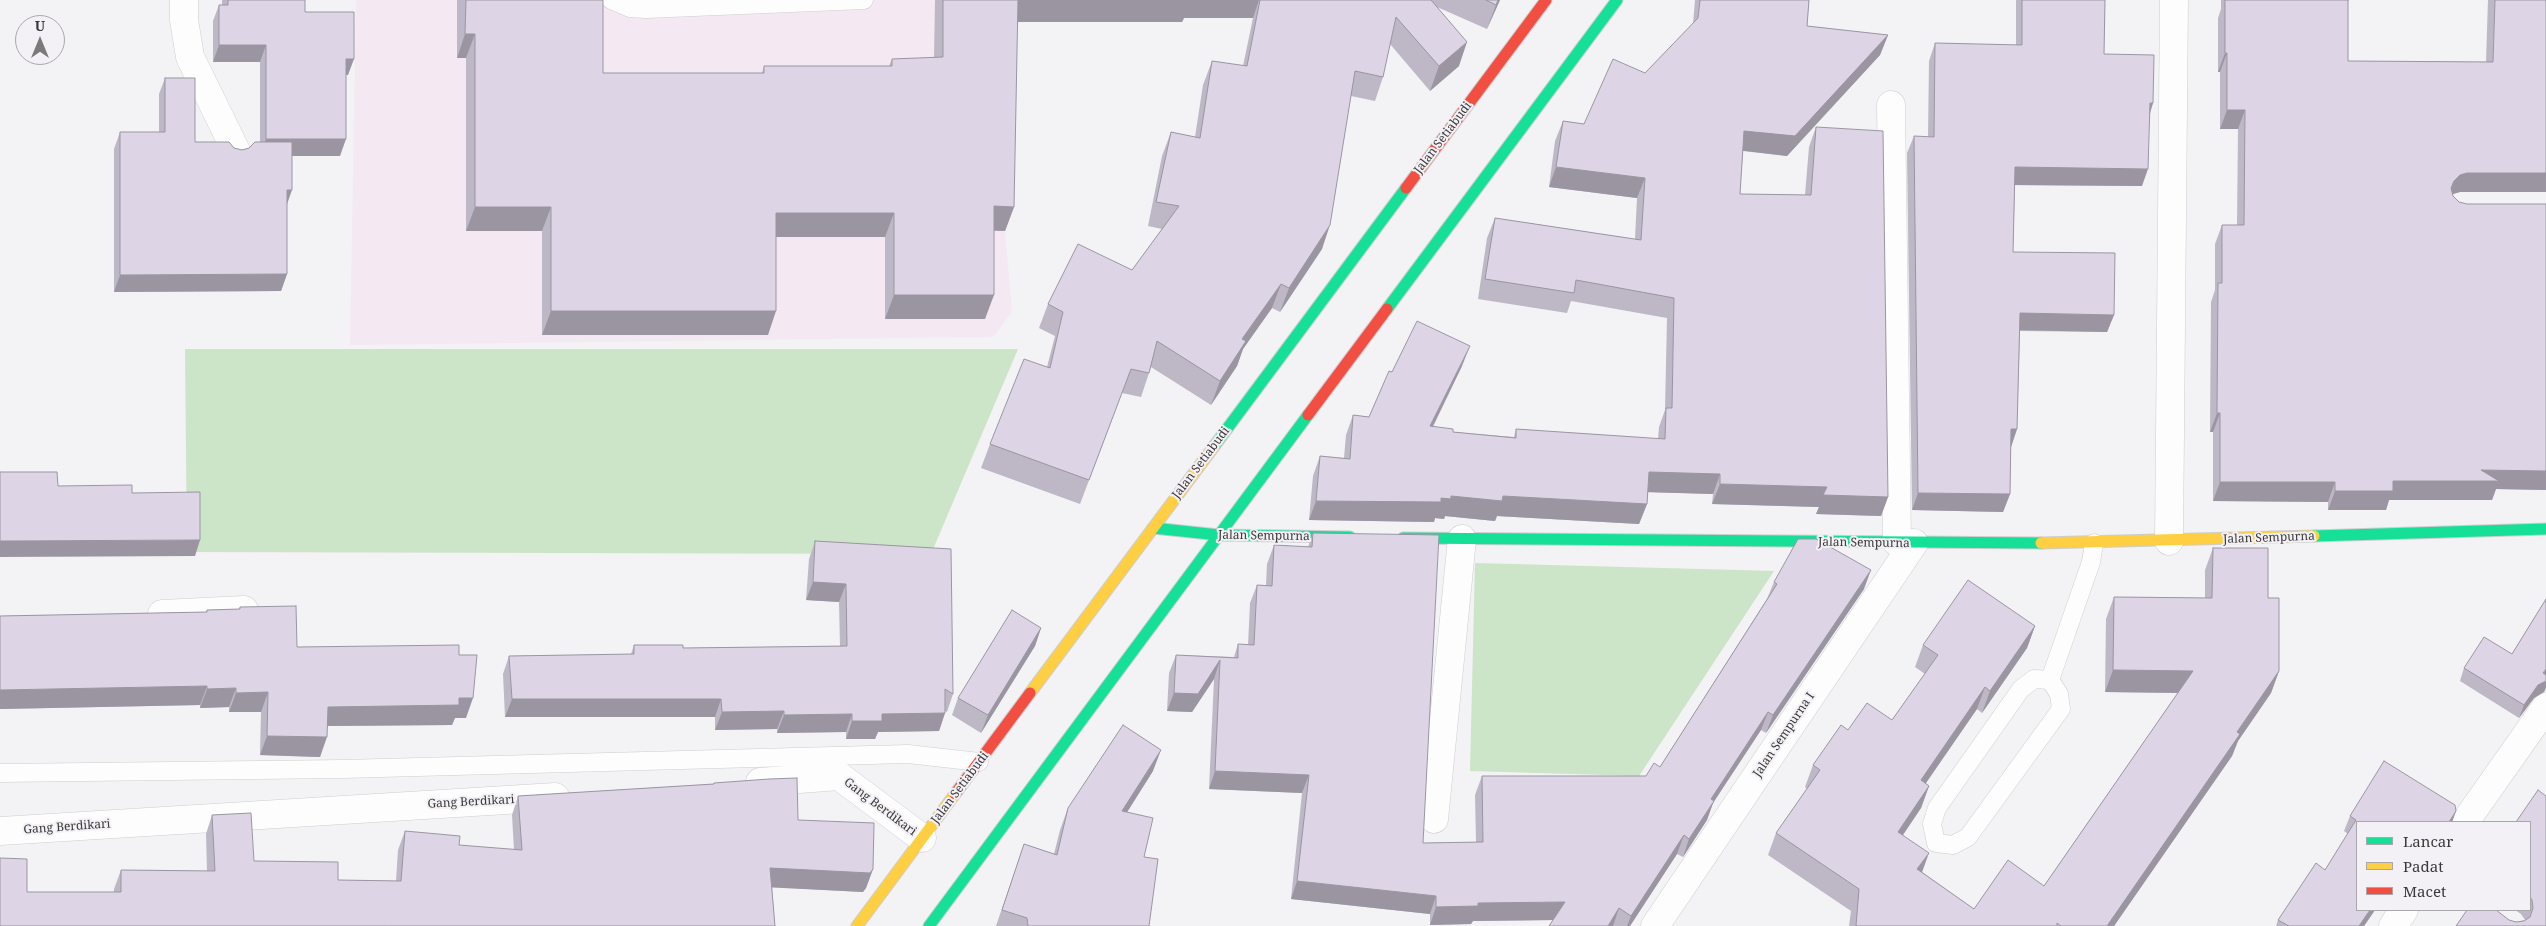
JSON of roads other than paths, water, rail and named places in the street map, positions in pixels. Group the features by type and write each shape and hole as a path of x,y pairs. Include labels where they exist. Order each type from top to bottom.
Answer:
{"main road":[{"name":"Jalan Setiabudi","path":"857,926 1546,0"},
{"path":"929,926 1617,0"},
{"name":"Jalan Sempurna","path":"1153,528 1219,535 1365,538"},
{"name":"Jalan Sempurna","path":"1394,538 2094,543 2546,528"}],"street":[{"path":"184,0 184,20 190,57 236,150"},
{"path":"2169,541 2174,0"},
{"path":"1891,105 1905,543"},
{"path":"1434,819 1462,539"},
{"name":"Jalan Sempurna I","path":"1655,926 1905,543"},
{"path":"135,615 271,609"},
{"path":"2466,821 2546,707"},
{"name":"Gang Berdikari","path":"732,784 839,776 922,838"},
{"name":"Gang Berdikari","path":"0,831 576,795"},
{"path":"2393,926 2403,911"}],"lane":[{"path":"610,0 630,8 646,9 864,0"},
{"path":"2050,680 2091,562 2094,543"},
{"path":"2034,679 2050,680 2059,694 2060,709 1968,837 1953,845 1936,843 1932,824 1937,808 2021,689 2034,679"},
{"path":"0,773 343,769 908,754 979,762"}]}
